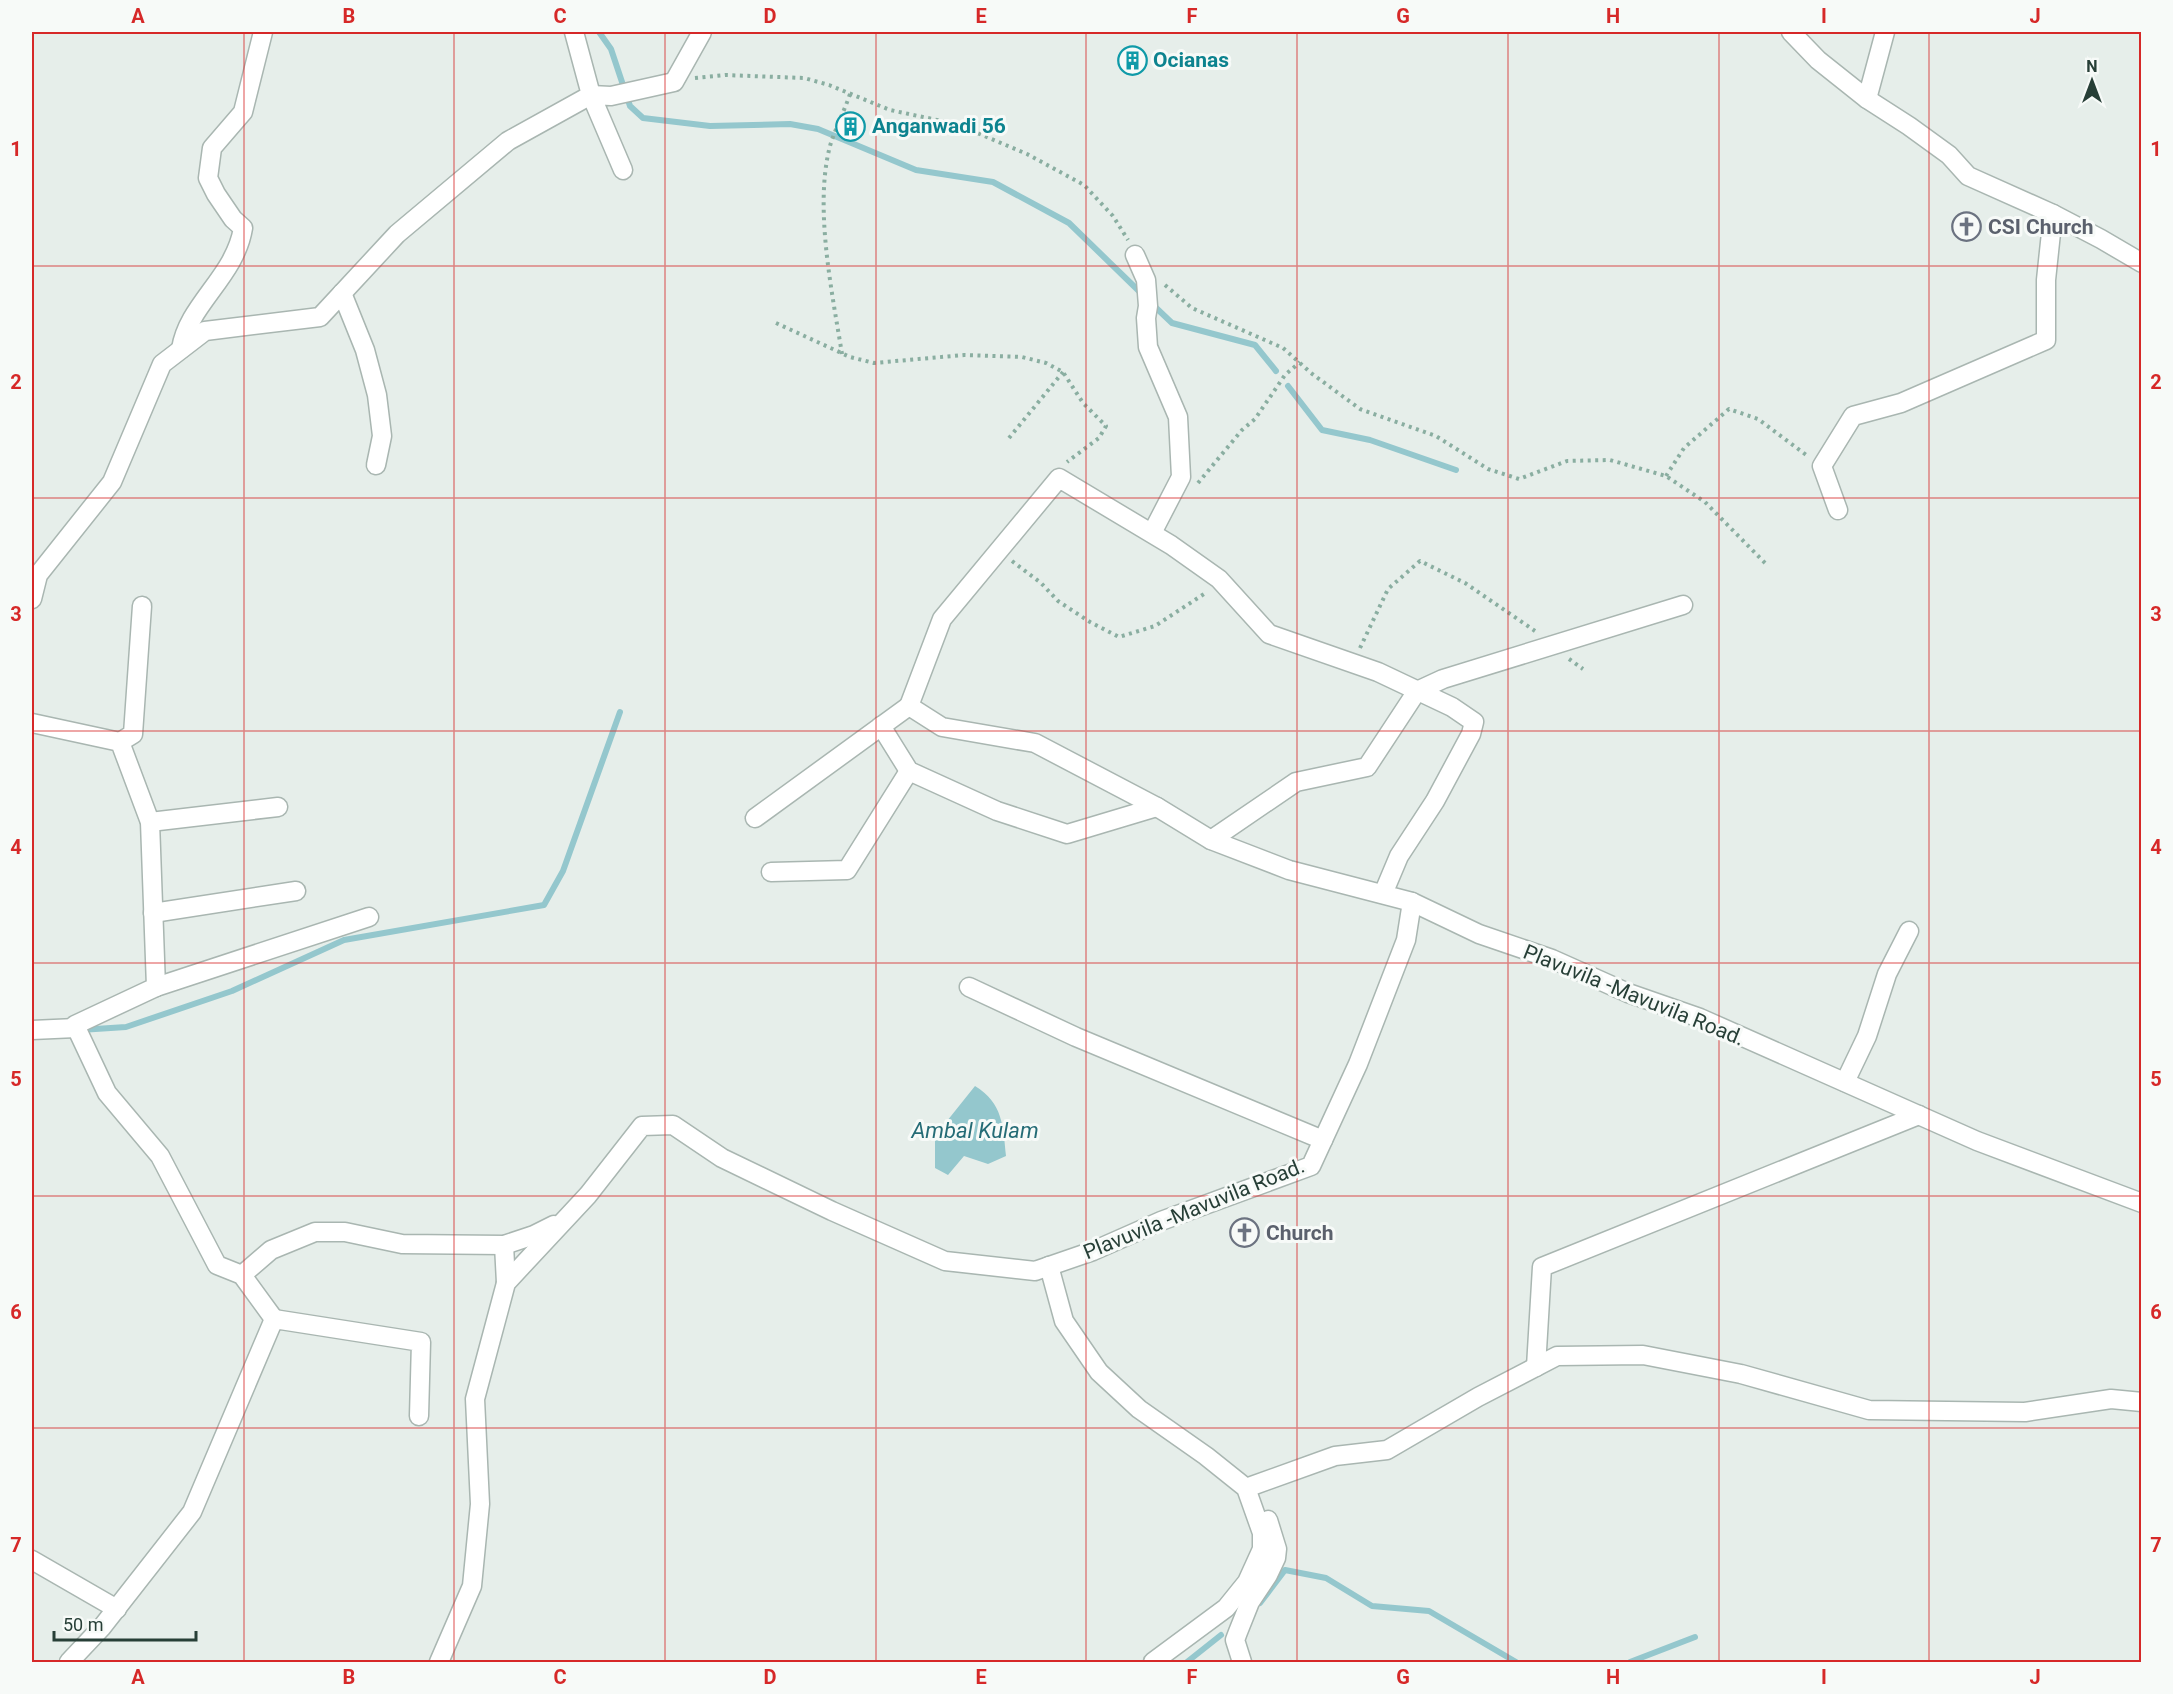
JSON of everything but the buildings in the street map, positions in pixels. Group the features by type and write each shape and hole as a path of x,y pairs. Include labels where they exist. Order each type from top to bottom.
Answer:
{"street":[{"path":"182,349 184,335 231,264 241,241 243,228 233,219 208,178 212,148 243,112 263,32"},
{"path":"574,32 591,95 623,170"},
{"path":"32,599 38,575 112,482 162,364 205,331 320,317 397,234 508,141 591,95 615,95 674,82 702,32"},
{"path":"1791,32 1818,60 1867,99 1949,155 1968,176 2054,214 2142,263"},
{"path":"1867,99 1884,32"},
{"path":"1838,510 1822,466 1853,416 1901,403 2046,340 2046,279 2054,214"},
{"path":"1134,255 1153,281 1146,318 1148,347 1178,417 1181,477 1152,533"},
{"path":"342,293 365,350 377,395 382,436 376,465"},
{"path":"755,818 909,706 942,619 1059,478 1152,533 1222,583 1269,634 1378,672 1452,707 1475,724 1435,801 1399,855 1383,894"},
{"path":"1211,840 1296,782 1367,767 1417,691 1443,679 1683,605"},
{"path":"32,723 120,742 133,734 142,606"},
{"path":"909,706 942,727 1035,743 1157,807 1211,840 1289,870 1412,902"},
{"path":"881,726 909,771 997,811 1067,834 1157,807"},
{"path":"120,742 150,822 156,987"},
{"path":"771,872 847,870 909,771"},
{"path":"150,822 278,807"},
{"path":"153,913 296,891"},
{"name":"Plavuvila -Mavuvila Road.","path":"439,1662 472,1586 480,1504 475,1400 506,1283 588,1195 642,1126 673,1125 722,1158 832,1211 945,1261 1046,1273 1161,1221 1311,1166 1358,1065 1406,940 1412,902 1479,934 1552,959 1628,993 1700,1018 1977,1142 2142,1203"},
{"path":"32,1030 78,1032 156,987 369,917"},
{"path":"1845,1082 1867,1036 1887,974 1909,931"},
{"path":"969,987 1076,1036 1323,1140"},
{"path":"78,1032 107,1093 160,1156 218,1265 242,1275 274,1319 421,1342 419,1416"},
{"path":"1536,1367 1542,1268 1919,1115"},
{"path":"242,1275 271,1250 315,1232 345,1232 402,1244 504,1245 534,1235 566,1219"},
{"path":"504,1245 506,1283"},
{"path":"1046,1273 1064,1321 1099,1372 1139,1409 1206,1456 1261,1500 1277,1549 1276,1558 1245,1614 1235,1640 1242,1662"},
{"path":"69,1662 117,1609 192,1512 274,1319"},
{"path":"1246,1488 1335,1456 1387,1450 1478,1397 1557,1356 1643,1354 1741,1374 1869,1410 2025,1412 2111,1399 2142,1402"},
{"path":"1153,1662 1226,1608 1247,1582 1262,1549 1262,1533 1246,1488"},
{"path":"32,1560 117,1609"}],"path":[{"path":"674,82 725,75 804,78 890,110 931,117 985,135 1027,154 1084,185 1113,216 1134,255"},
{"path":"842,354 828,271 823,189 830,146 850,94"},
{"path":"1153,281 1192,308 1283,348 1360,409 1436,436 1488,469 1519,479 1567,461 1610,460 1666,476 1705,502 1767,565"},
{"path":"776,322 842,354 874,363 964,355 1022,357 1046,363 1063,372 1083,403 1106,426 1100,438 1056,473 1059,478"},
{"path":"1173,493 1185,491 1200,482 1242,430 1255,419 1285,375 1300,362"},
{"path":"1009,438 1063,372"},
{"path":"1666,476 1684,448 1730,409 1758,419 1822,466"},
{"path":"999,551 1041,583 1058,601 1090,622 1119,637 1155,626 1222,583"},
{"path":"1353,663 1389,589 1420,561 1465,583 1516,617 1583,669"}],"water":[{"name":"Ambal Kulam","path":"975,1086 991,1100 1000,1116 1006,1156 988,1164 964,1156 948,1175 935,1168 935,1136"}],"waterway":[{"path":"599,32 611,49 630,106 643,118 710,126 790,124 818,129 916,170 993,182 1069,223 1143,295"},
{"path":"1152,304 1172,323 1255,345 1276,371"},
{"path":"1288,386 1322,430 1370,440 1456,470"},
{"path":"80,1030 126,1027 232,991 344,940 544,905 563,871 620,712"},
{"path":"1260,1603 1285,1570 1326,1578 1372,1606 1429,1611 1516,1662"},
{"path":"1187,1662 1221,1635"},
{"path":"1630,1662 1695,1637"}],"place":[{"name":"Ocianas","path":"1132,60"},
{"name":"Anganwadi 56","path":"851,126"},
{"name":"CSI Church","path":"1967,227"},
{"name":"Church","path":"1245,1233"}]}
